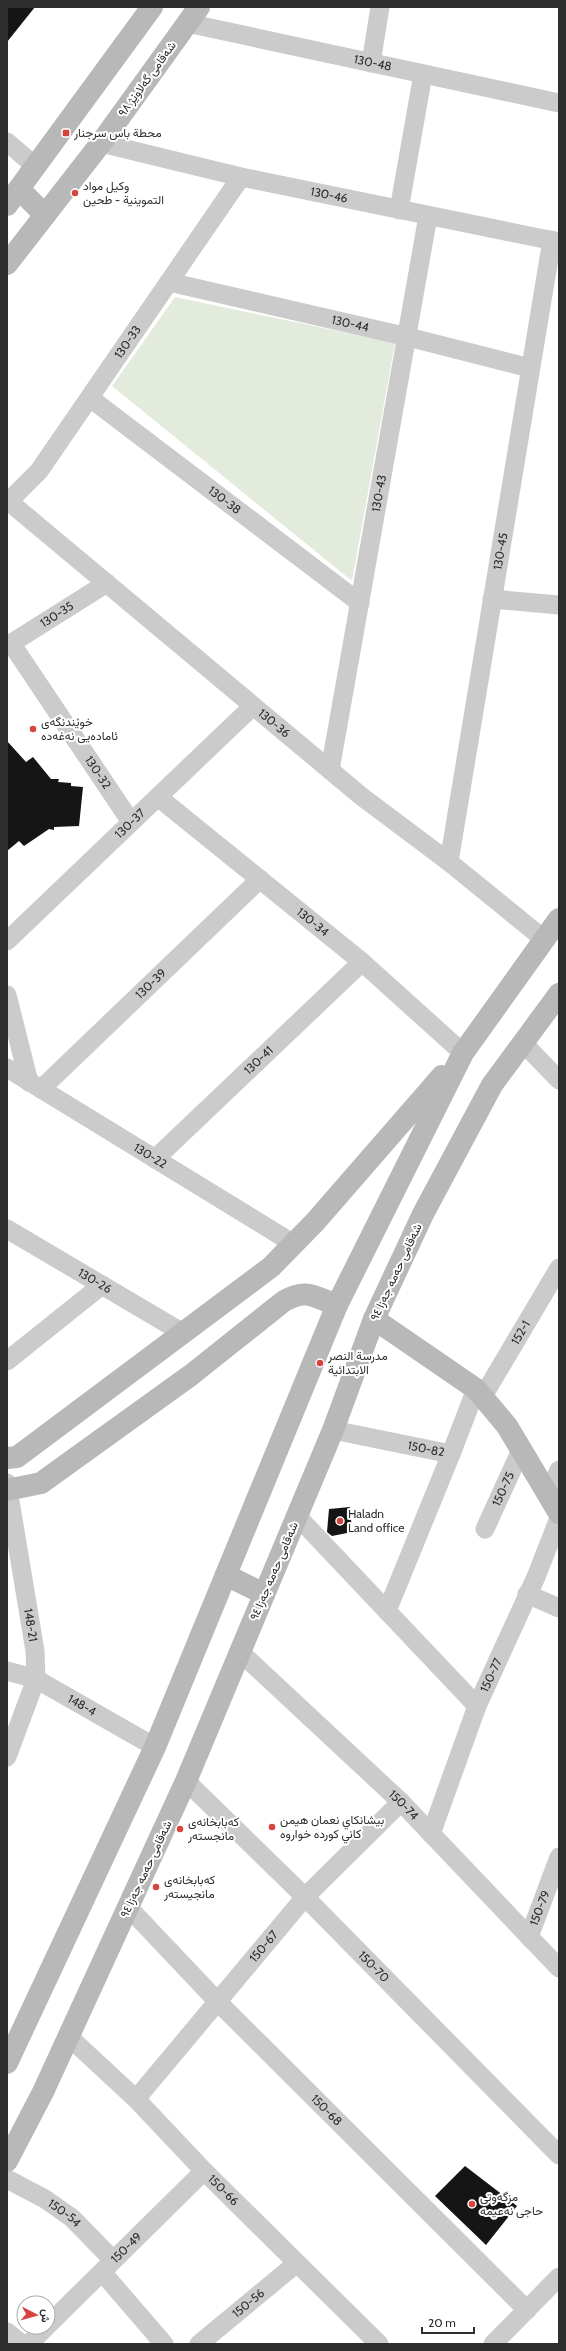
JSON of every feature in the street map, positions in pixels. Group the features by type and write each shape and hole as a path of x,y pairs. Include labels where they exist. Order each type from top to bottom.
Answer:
{"main road":[{"path":"45,215 13,197 146,9"},
{"name":"شەقامی گەلاوێژ ٩٨","path":"7,264 101,143 193,15"},
{"path":"7,1458 17,1457 271,1267 315,1222 463,1053 559,920"},
{"name":"شەقامی حەمە جەزا ٩٤","path":"7,2161 43,2092 186,1781 334,1430 374,1319 423,1214 492,1085 559,994"},
{"path":"7,2063 155,1747 337,1305 463,1053"},
{"path":"7,1488 41,1483 191,1375 284,1301 297,1294 320,1298 337,1305"},
{"path":"374,1319 479,1394 507,1426 559,1513"},
{"path":"226,1575 264,1594"}],"street":[{"path":"371,63 380,7"},
{"name":"130-48","path":"193,15 371,63 559,103"},
{"path":"399,210 423,74"},
{"path":"7,142 35,166"},
{"name":"130-46","path":"101,143 241,177 555,241"},
{"name":"130-33","path":"8,500 39,472 241,177"},
{"name":"130-43","path":"330,770 408,337 428,216"},
{"name":"130-45","path":"449,862 530,368 555,241"},
{"name":"130-44","path":"169,282 408,337 530,368"},
{"name":"130-38","path":"90,398 360,603"},
{"name":"130-36","path":"8,500 330,770 449,862 545,940"},
{"name":"130-35","path":"9,644 106,583"},
{"path":"492,599 559,605"},
{"name":"130-32","path":"9,644 132,822"},
{"name":"130-37","path":"7,941 253,706"},
{"name":"130-34","path":"158,796 362,962 463,1053"},
{"name":"130-39","path":"35,1086 260,879"},
{"name":"130-41","path":"155,1159 362,962"},
{"path":"7,995 35,1086"},
{"path":"523,1043 559,1080"},
{"name":"130-22","path":"7,1068 294,1244"},
{"name":"130-26","path":"7,1229 183,1333"},
{"name":"152-1","path":"479,1394 559,1268"},
{"path":"7,1361 102,1285"},
{"name":"150-82","path":"334,1430 451,1454 479,1394"},
{"name":"150-75","path":"485,1529 521,1450"},
{"path":"387,1611 451,1454"},
{"path":"548,1495 559,1470"},
{"name":"148-21","path":"7,1488 35,1651 36,1679 7,1757"},
{"path":"297,1516 477,1706"},
{"name":"150-77","path":"431,1834 477,1706 559,1518"},
{"path":"527,1594 559,1608"},
{"name":"150-74","path":"240,1652 402,1802 559,1968"},
{"name":"148-4","path":"7,1671 36,1679 155,1747"},
{"name":"150-70","path":"186,1781 305,1897 559,2155"},
{"name":"150-67","path":"136,2099 305,1897 402,1802"},
{"name":"150-79","path":"529,1937 559,1857"},
{"name":"150-68","path":"128,1907 218,2002 527,2310"},
{"name":"150-66","path":"68,2036 136,2099 204,2171 378,2344"},
{"name":"150-49","path":"56,2317 204,2171"},
{"name":"150-54","path":"7,2179 45,2199 72,2218 107,2266"},
{"name":"150-56","path":"199,2344 297,2263"},
{"path":"107,2266 164,2344"},
{"path":"494,2344 559,2277"},
{"path":"7,2332 22,2344"},
{"path":"28,2344 38,2335"}],"shaded area":[{"path":"175,297 395,343 352,581 112,386"}],"building":[{"path":"7,7 35,7 7,42"},
{"path":"7,741 26,762 33,757 51,779 59,779 58,782 71,783 71,786 83,787 79,826 54,827 54,830 49,829 24,846 19,841 7,851"},
{"name":"Haladn Land office","path":"350,1507 352,1532 332,1536 327,1532 329,1509"},
{"path":"465,2166 517,2206 486,2245 435,2196"}],"place":[{"name":"محطة باس سرجنار","path":"66,133"},
{"name":"وكيل مواد التموينية - طحين","path":"75,193"},
{"name":"خوێندنگەی ئامادەیی نەغەدە","path":"33,729"},
{"name":"مدرسة النصر الابتدائية","path":"320,1363"},
{"name":"Haladn Land office","path":"340,1521"},
{"name":"بيشانكاي نعمان هيمن كاني كورده خواروه","path":"272,1827"},
{"name":"کەبابخانەی مانجستەر","path":"180,1829"},
{"name":"كەبابخانەی مانجیستەر","path":"156,1887"},
{"name":"مزگەوتی حاجی نەعیمە","path":"472,2204"}]}
